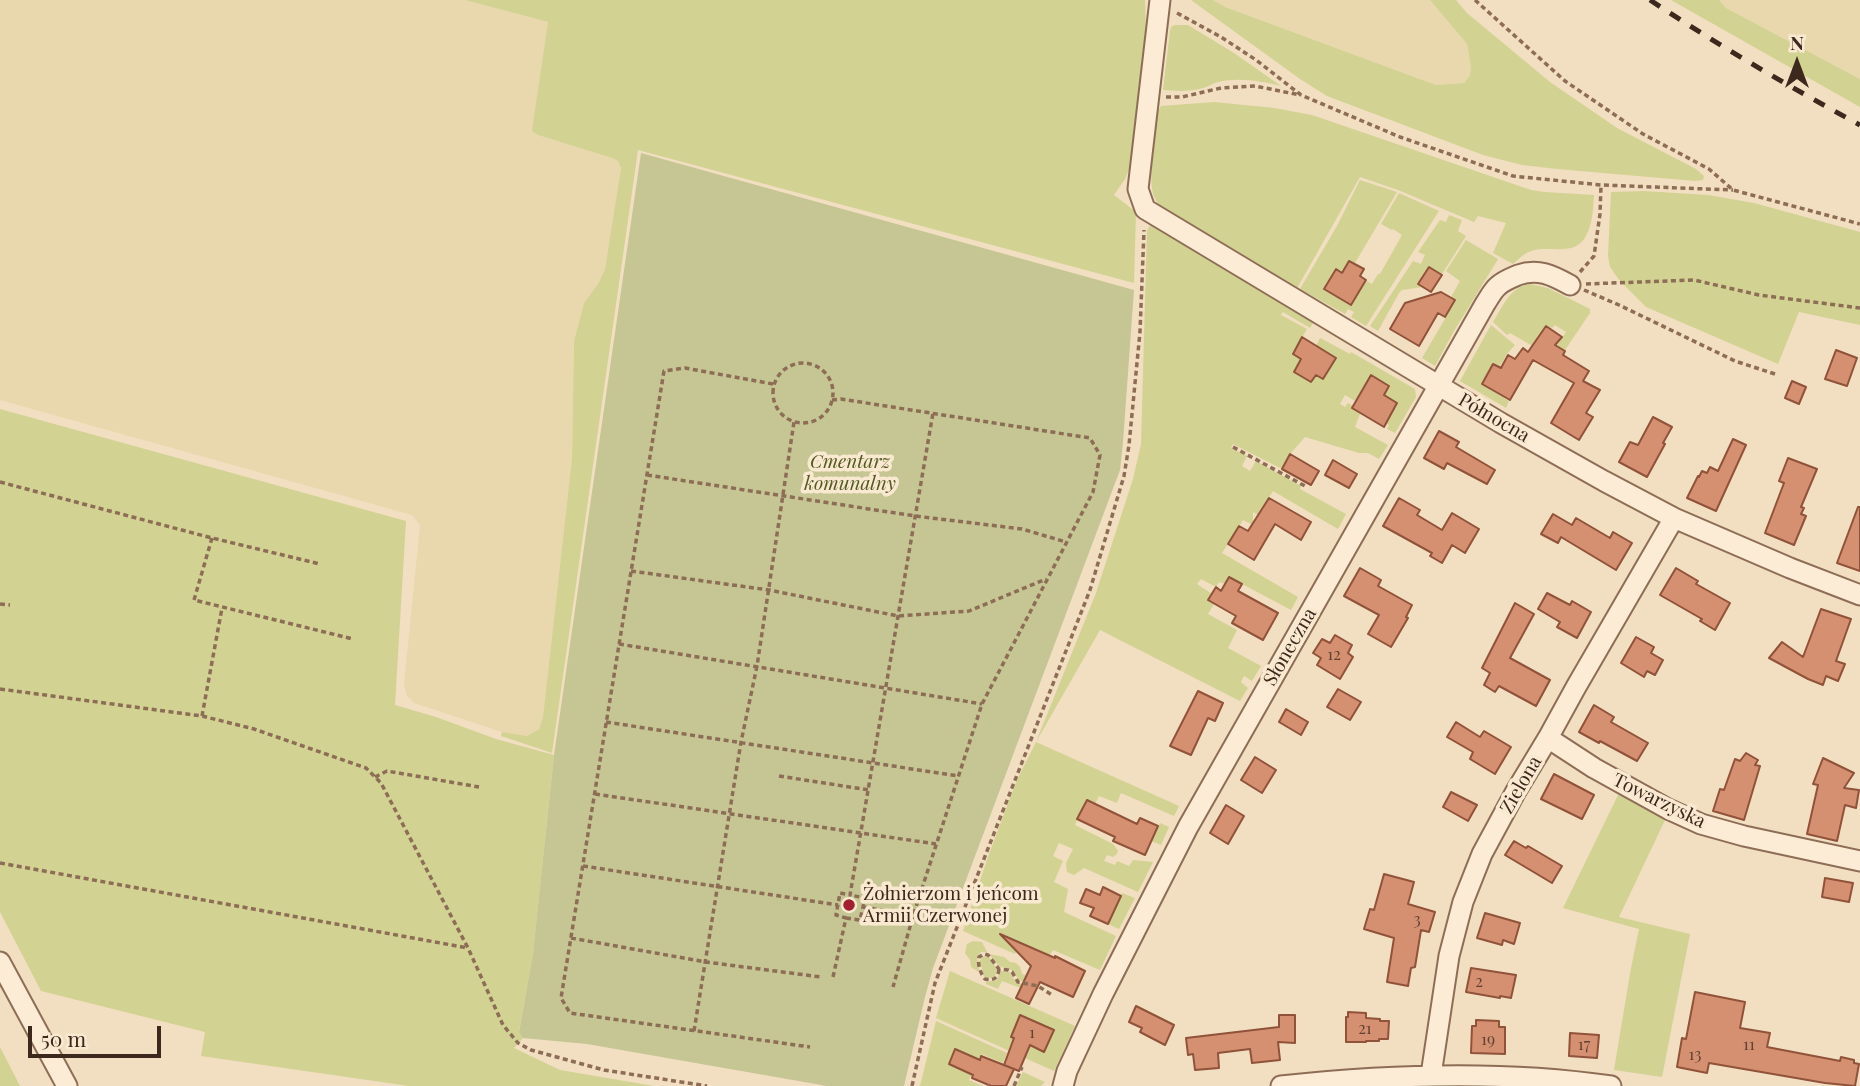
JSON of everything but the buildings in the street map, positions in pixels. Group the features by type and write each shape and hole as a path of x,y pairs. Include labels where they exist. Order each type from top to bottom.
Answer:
{"street":[{"path":"1145,209 1139,189 1161,1"},
{"name":"Północna","path":"1145,209 1545,448 1674,518 1860,596"},
{"name":"Słoneczna","path":"1062,1086 1096,1010 1188,827 1485,304 1498,286 1526,272 1551,274 1570,285"},
{"name":"Zielona","path":"1431,1075 1449,956 1464,902 1482,854 1674,518"},
{"name":"Towarzyska","path":"1548,738 1594,768 1701,824 1860,861"},
{"path":"0,962 67,1086"},
{"path":"1281,1086 1354,1078 1431,1075 1506,1077 1611,1086"}],"path":[{"path":"1475,0 1565,80 1643,134 1709,169 1733,190"},
{"path":"1161,1 1184,18 1221,37 1256,60 1301,95"},
{"path":"1150,98 1182,97 1221,88 1255,86 1301,95 1400,137 1513,176 1601,185 1733,190 1860,224"},
{"path":"1570,285 1594,256 1601,185"},
{"path":"912,1086 935,983 1090,590 1125,476 1140,332 1145,209"},
{"path":"1570,285 1694,280 1759,295 1860,308"},
{"path":"1570,285 1619,305 1735,361 1775,374"},
{"path":"807,363 820,368 830,380 832,400 827,411 818,419 807,423 794,422 780,414 774,402 773,384 779,374 791,365 807,363"},
{"path":"773,384 685,368 664,370 561,998 570,1013 810,1047"},
{"path":"832,400 841,399 1090,438 1100,455 1093,492 982,704 913,916 893,987"},
{"path":"850,895 933,413"},
{"path":"694,1031 741,742 757,666 794,422"},
{"path":"1233,447 1305,486"},
{"path":"647,475 915,516 1022,529 1066,542"},
{"path":"0,482 320,564"},
{"path":"212,538 194,600 353,639"},
{"path":"631,571 769,590 898,615 969,611 1047,578"},
{"path":"0,604 10,606"},
{"path":"202,716 222,607"},
{"path":"619,644 982,704"},
{"path":"0,689 202,716 266,733 366,768 381,783 468,948 503,1025 518,1043 531,1051 604,1070 708,1086"},
{"path":"606,722 958,776"},
{"path":"375,777 387,771 479,787"},
{"path":"779,776 869,790"},
{"path":"594,794 936,844"},
{"path":"0,863 468,948"},
{"path":"583,866 838,905"},
{"path":"840,893 865,898 860,920 836,915 838,905 840,893"},
{"path":"863,907 913,916"},
{"path":"833,977 845,918"},
{"path":"571,938 706,962 821,977"},
{"path":"999,968 993,980 985,979 978,963 979,957 984,954 988,956 999,968 1012,972 1018,982 1038,986 1052,995"},
{"path":"1014,1086 1022,1067"}],"shaded area":[{"path":"0,0 465,0 548,22 533,131 538,135 612,158 618,161 621,168 605,269 584,303 574,341 572,458 543,717 539,729 527,736 502,732 414,703 407,696 404,684 420,525 412,515 0,400"},
{"path":"1213,0 1430,0 1467,44 1470,75 1464,83 1436,85 1225,7"},
{"path":"1719,0 1860,0 1860,79 1726,8"}],"green space":[{"path":"465,0 1145,0 1146,31 1137,138 1132,162 1114,195 1136,212 1134,283 638,150 552,753 501,736 502,732 527,736 539,729 543,717 572,458 574,341 584,303 605,269 621,168 618,161 612,158 532,131 548,22"},
{"path":"1191,0 1213,0 1225,7 1436,85 1464,83 1470,75 1467,44 1430,0 1456,0 1467,13 1550,82 1617,128 1696,169 1704,176 1703,180 1557,169 1522,165 1483,155 1327,96"},
{"path":"1671,0 1719,0 1726,8 1860,79 1860,107"},
{"path":"1175,25 1188,25 1281,86 1234,80 1193,90 1163,90 1170,31"},
{"path":"1214,102 1312,115 1531,190 1594,195 1590,226 1578,245 1566,249 1531,251 1513,264 1493,253 1506,223 1478,216 1474,222 1360,177 1296,290 1168,214 1155,199 1152,166 1158,111 1161,106"},
{"name":"Cmentarz komunalny","path":"641,153 1134,290 1120,470 933,968 904,1086 827,1086 587,1044 523,1038 519,1032 533,953 554,755"},
{"path":"1360,180 1397,192 1355,263 1349,260 1342,272 1335,268 1323,289 1351,306 1367,281 1372,284 1380,274 1402,235 1381,224 1399,193 1439,211 1366,326 1351,317 1354,312 1348,309 1345,314 1300,289"},
{"path":"1611,192 1708,195 1754,203 1860,232 1860,325 1799,312 1778,364 1646,307 1620,281 1610,267 1608,256"},
{"path":"1449,215 1462,220 1458,231 1466,236 1442,274 1435,270 1432,275 1425,271 1417,284 1422,287 1402,290 1399,293 1378,331 1370,326 1413,261 1421,264 1425,255 1418,252 1440,220 1446,222"},
{"path":"1150,225 1156,226 1314,321 1310,328 1283,312 1281,315 1307,329 1293,353 1301,359 1295,372 1311,382 1316,375 1324,379 1336,358 1316,346 1320,338 1350,354 1351,352 1415,389 1416,397 1395,433 1387,429 1389,425 1386,423 1397,404 1384,395 1389,385 1371,375 1360,404 1345,395 1340,404 1345,407 1348,403 1361,411 1355,427 1388,445 1379,459 1368,453 1359,453 1305,437 1290,454 1282,469 1233,444 1231,448 1247,456 1242,466 1250,471 1256,461 1346,514 1338,529 1273,491 1258,515 1253,512 1253,525 1243,520 1222,553 1298,597 1291,610 1229,577 1225,584 1219,582 1216,587 1201,579 1197,584 1212,594 1208,600 1214,604 1208,614 1237,630 1228,648 1261,666 1252,681 1244,676 1241,682 1248,688 1240,701 1100,630 1036,742 1096,593 1133,479 1141,444 1147,231"},
{"path":"1466,240 1498,259 1435,366 1422,358 1456,300 1451,297 1460,281 1446,271"},
{"path":"1530,284 1548,288 1590,309 1565,350 1557,345 1566,332 1555,325 1552,328 1546,325 1537,337 1551,348 1548,355 1510,333 1507,335 1493,322 1512,293"},
{"path":"1491,325 1515,345 1500,366 1493,363 1481,384 1509,401 1506,408 1460,381"},
{"path":"0,409 406,521 395,705 496,739 554,755 533,953 519,1031 523,1038 514,1048 560,1070 654,1086 409,1086 201,1056 205,1032 41,991 0,912"},
{"path":"1036,742 1179,806 1174,816 1121,793 1117,803 1099,796 1095,804 1086,800 1075,825 1113,844 1117,854 1113,857 1107,855 1104,861 1115,865 1117,861 1129,866 1133,860 1153,862 1138,892 1084,868 1074,875 1067,872 1066,863 1073,849 1059,843 1053,856 1063,861 1054,882 1068,889 1064,912 1116,936 1100,970 1053,950 1048,958 1021,943 1015,954 963,931 1017,780"},
{"path":"1619,793 1666,818 1619,917 1690,934 1662,1077 1614,1070 1639,929 1563,908"},
{"path":"1160,823 1169,827 1161,845 1151,841"},
{"path":"1122,893 1135,898 1119,929 1108,924"},
{"path":"973,941 982,942 987,952 981,952 977,957 979,972 971,967 965,953 967,944"},
{"path":"989,954 1016,963 1022,974 1031,977 1026,982 1019,980 1012,970 999,966"},
{"path":"982,956 990,958 997,969 992,978 984,977 979,963"},
{"path":"950,971 1075,1026 1054,1071 936,1018"},
{"path":"1000,971 1009,972 1016,982 1026,985 1026,990 1002,981 998,989 986,984 997,980"},
{"path":"936,1021 1007,1053 1003,1063 981,1054 969,1080 983,1086 920,1086"},
{"path":"0,1047 20,1086 0,1086"},
{"path":"1023,1072 1045,1082 1041,1086 1016,1086"}],"railway":[{"path":"1650,0 1754,65 1860,125"}],"place":[{"name":"Żołnierzom i jeńcom Armii Czerwonej","path":"849,905"}]}
